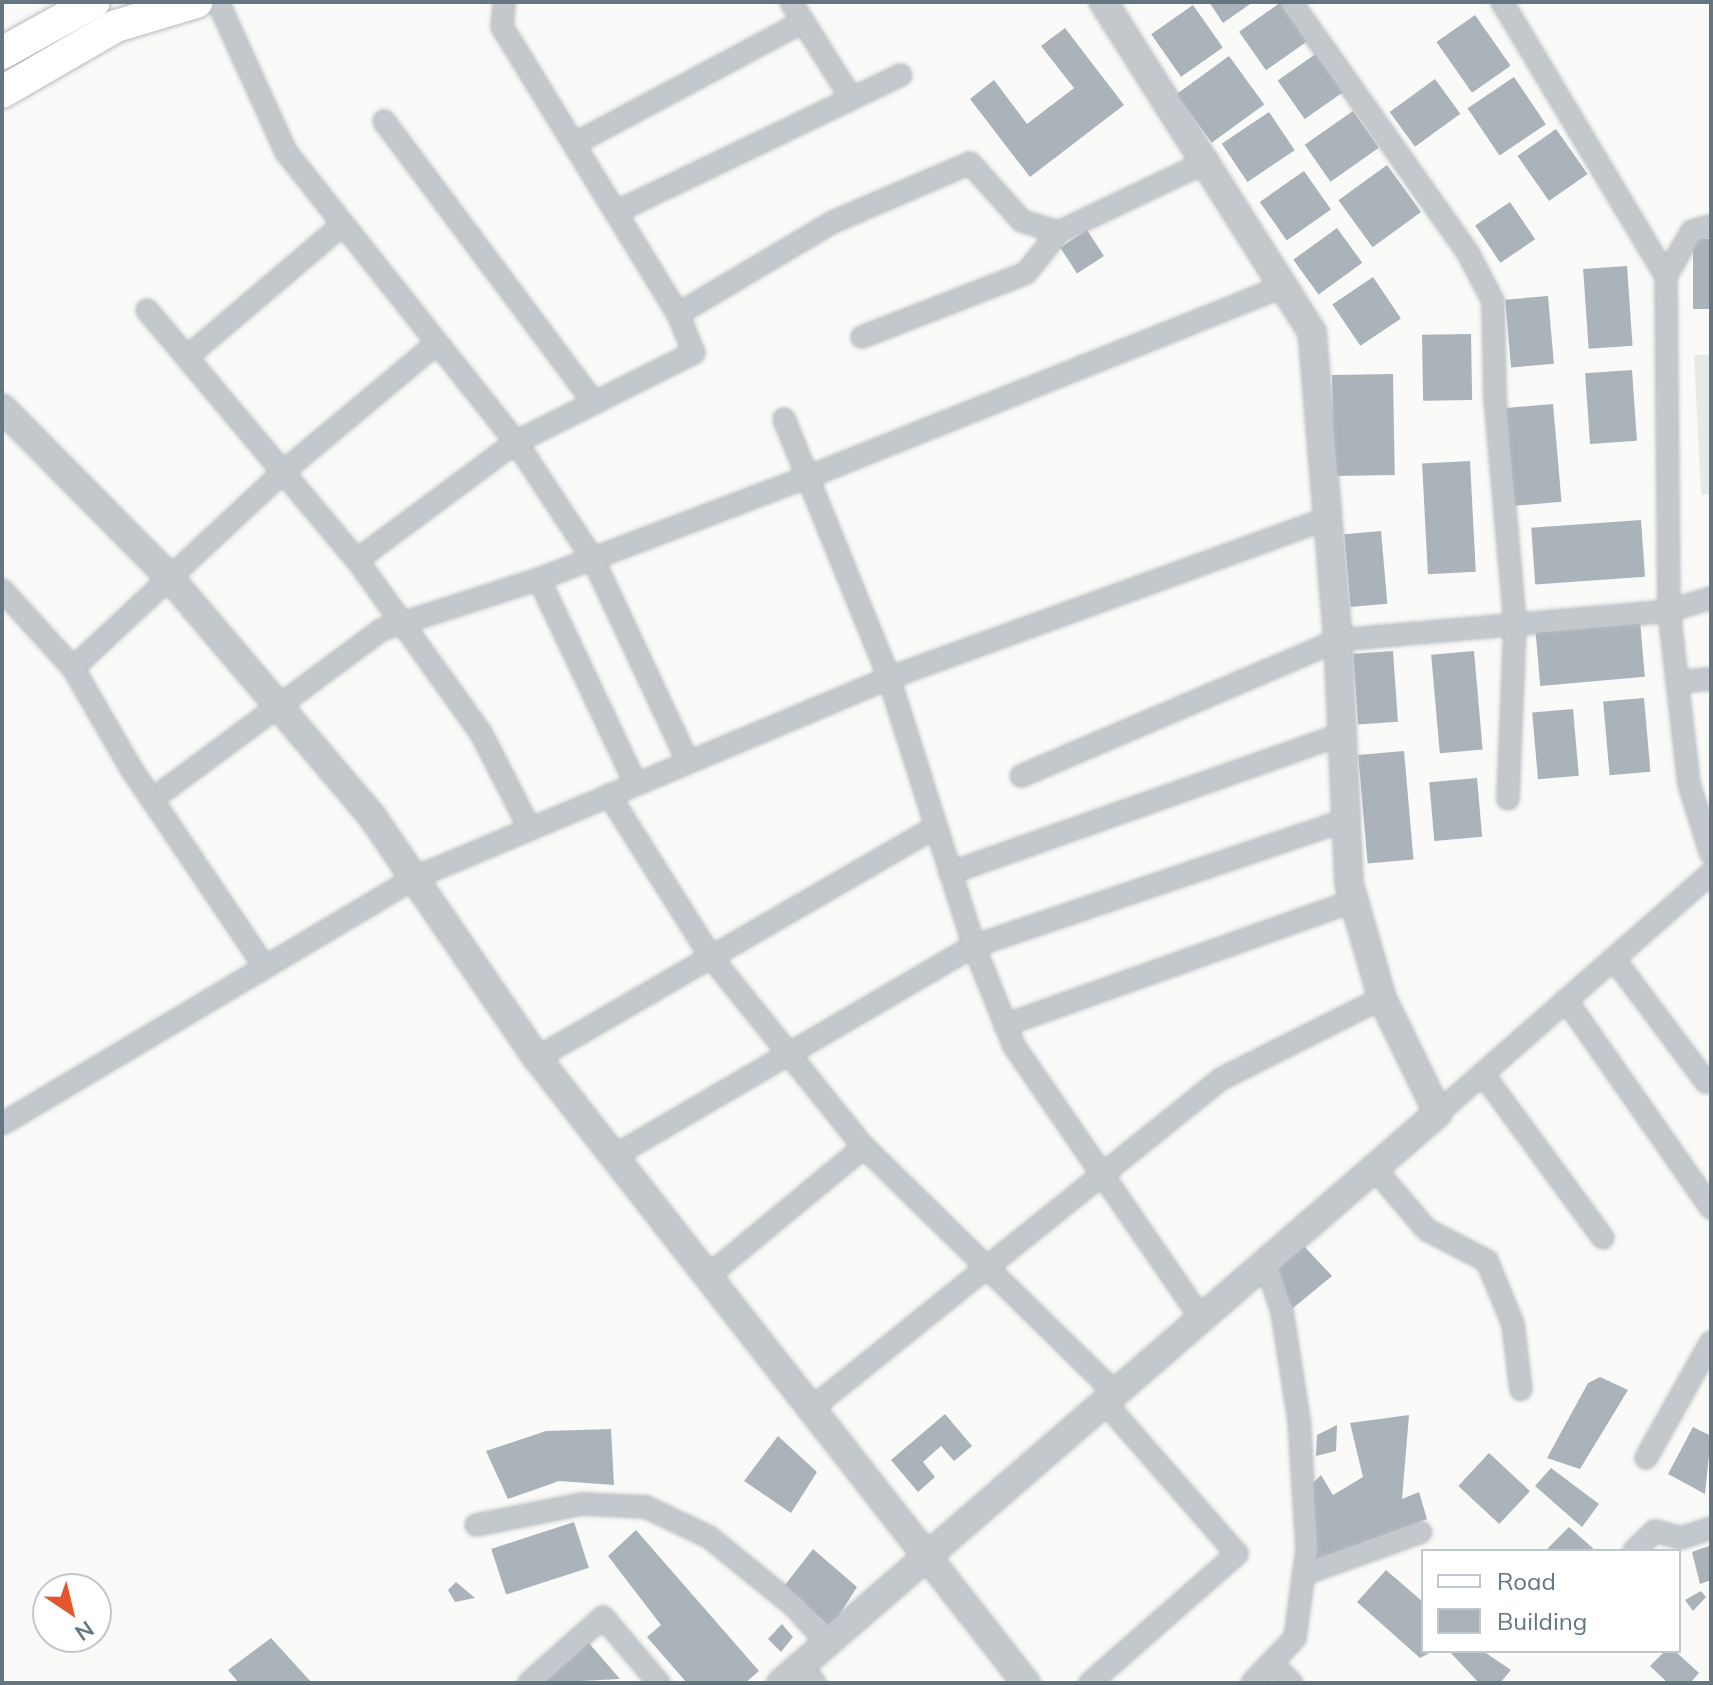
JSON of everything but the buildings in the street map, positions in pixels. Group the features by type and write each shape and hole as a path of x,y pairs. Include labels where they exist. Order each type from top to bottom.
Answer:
{"main road":[{"path":"2,53 94,2"},
{"path":"2,92 116,26 196,2"}],"street":[{"path":"218,2 286,152 516,442 593,559 688,762"},
{"path":"357,560 516,442 694,353 678,314 502,27 504,2"},
{"path":"791,2 801,23 851,98"},
{"path":"1291,2 1468,253 1493,301 1495,398 1515,624 1508,799"},
{"path":"1502,2 1666,276 1669,611 1689,784 1711,854"},
{"path":"1110,4 1312,332 1338,640 1346,820 1354,901 1382,998 1438,1113"},
{"path":"574,144 801,23"},
{"path":"616,212 901,75"},
{"path":"384,121 594,403"},
{"path":"862,337 1026,273 1059,232 1208,161"},
{"path":"678,314 833,222 970,163 1022,221 1059,232"},
{"path":"187,357 342,225"},
{"path":"1666,276 1692,231 1711,226"},
{"path":"165,790 381,630 593,559 808,477 1284,286"},
{"path":"147,310 357,560 400,625 481,733 530,829"},
{"path":"73,668 283,472 436,344"},
{"path":"2,408 169,577 371,815 537,1058 1026,1683"},
{"path":"784,419 889,678 974,946 1005,1025 1101,1176 1202,1320"},
{"path":"2,1124 414,878 889,678 1327,519"},
{"path":"539,579 636,784"},
{"path":"2,590 73,668 132,770 264,966"},
{"path":"1021,776 1338,640 1669,611 1711,598"},
{"path":"1677,682 1711,679"},
{"path":"950,873 1342,734"},
{"path":"609,795 711,957 864,1147 987,1267 1112,1399 1237,1554 1090,1683"},
{"path":"614,1156 787,1050 974,946 1346,820"},
{"path":"537,1058 936,827"},
{"path":"799,1677 827,1642 1112,1399 1711,873"},
{"path":"1005,1025 1354,901"},
{"path":"1614,959 1706,1082"},
{"path":"812,1408 1221,1079 1382,998"},
{"path":"1566,1000 1711,1208"},
{"path":"1483,1074 1603,1238"},
{"path":"708,1276 864,1147"},
{"path":"1375,1169 1427,1230 1487,1261 1513,1324 1521,1390"},
{"path":"1252,1683 1295,1638 1304,1574 1299,1420 1282,1311 1266,1264"},
{"path":"1646,1458 1711,1342"},
{"path":"476,1525 582,1504 646,1507 709,1537 794,1606 827,1642"},
{"path":"1636,1549 1655,1531 1681,1538 1711,1528"},
{"path":"1304,1574 1421,1532"},
{"path":"529,1683 603,1617 659,1683"},
{"path":"1271,1663 1292,1683"}],"shaded area":[{"path":"1694,355 1711,355 1711,494 1701,495"}]}
